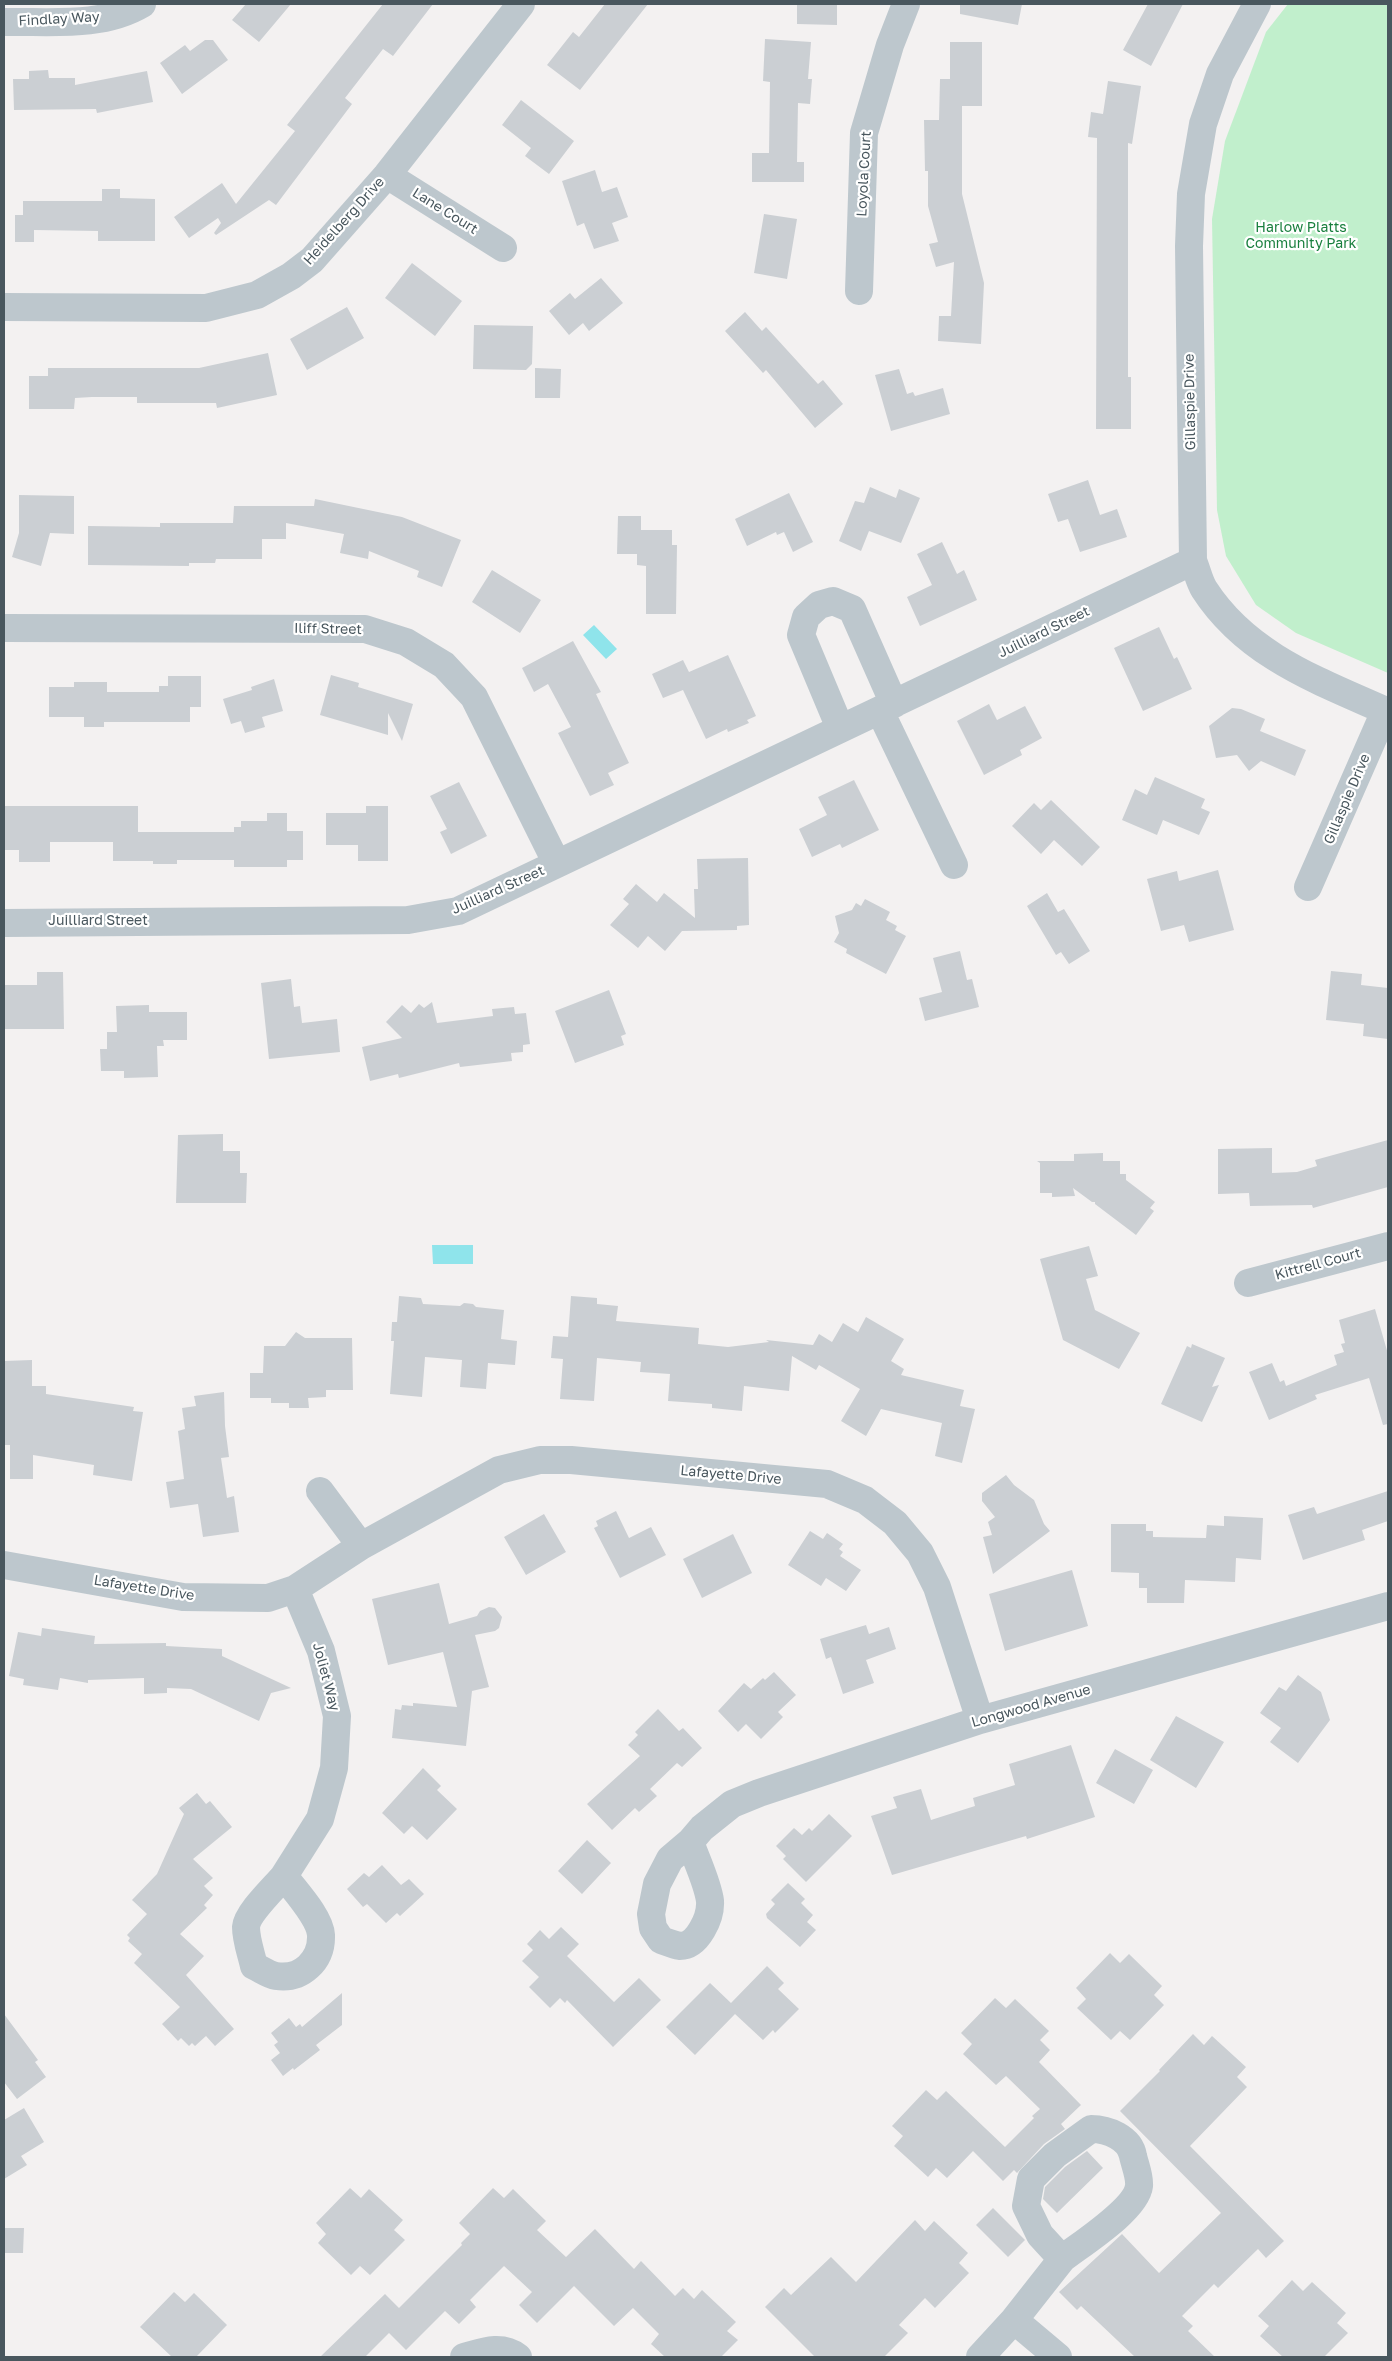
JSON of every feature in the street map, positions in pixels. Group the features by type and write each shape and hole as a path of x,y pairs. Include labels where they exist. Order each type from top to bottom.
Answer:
{"street":[{"name":"Findlay Way","path":"4,22 87,21 128,13 142,4"},
{"name":"Heidelberg Drive","path":"4,307 206,308 257,295 291,276 312,260 387,175 521,4"},
{"name":"Loyola Court","path":"859,291 864,133 890,45 906,4"},
{"name":"Gillaspie Drive","path":"1257,4 1217,82 1203,124 1191,194 1189,246 1193,561 1204,588 1238,630 1254,644 1274,658 1387,711 1308,887"},
{"name":"Lane Court","path":"387,175 503,248"},
{"name":"Juilliard Street","path":"4,922 408,920 458,911 1193,561"},
{"path":"840,728 801,635 806,617 819,605 833,601 852,610 887,707 954,865"},
{"name":"Iliff Street","path":"4,628 365,629 406,642 444,665 479,704 557,864"},
{"name":"Kittrell Court","path":"1248,1283 1388,1246"},
{"name":"Lafayette Drive","path":"4,1565 183,1597 268,1598 295,1589 361,1546 500,1470 540,1460 571,1460 827,1484 865,1500 895,1524 920,1553 937,1587 980,1720"},
{"path":"320,1491 361,1546"},
{"name":"Joliet Way","path":"284,1876 320,1819 334,1768 337,1716 321,1651 295,1589"},
{"name":"Longwood Avenue","path":"690,1842 702,1828 732,1804 759,1793 980,1720 1388,1606"},
{"path":"980,2357 1014,2320 1062,2259 1114,2219 1136,2198 1139,2185 1132,2151 1120,2138 1103,2129 1091,2129 1055,2155 1031,2178 1026,2206 1040,2235 1062,2259"},
{"path":"1014,2320 1058,2357"},
{"path":"464,2357 491,2349 518,2357"}],"green space":[{"name":"Harlow Platts Community Park","path":"1288,4 1388,4 1388,673 1296,633 1256,605 1226,556 1217,510 1212,219 1225,141 1266,32"}],"water":[{"path":"594,625 617,649 606,659 583,635"},
{"path":"432,1245 473,1245 473,1264 433,1264"}],"building":[{"path":"246,4 291,4 259,42 232,20"},
{"path":"383,4 433,4 393,56 383,49 345,98 352,104 276,205 269,200 216,235 214,233 221,223 218,218 189,238 174,217 222,183 236,204 295,131 287,125"},
{"path":"605,4 648,4 580,90 547,65 573,32 579,37"},
{"path":"797,4 837,4 837,25 797,24"},
{"path":"960,4 1022,4 1018,25 960,14"},
{"path":"1148,4 1183,4 1151,66 1123,50"},
{"path":"765,39 811,42 808,79 812,79 810,104 798,103 797,162 804,162 804,182 752,182 752,153 769,153 770,82 763,81"},
{"path":"205,40 213,40 228,60 182,94 160,63 185,45 190,51"},
{"path":"950,42 982,42 982,106 962,106 962,194 984,283 981,344 938,341 939,316 951,316 954,262 936,267 929,244 938,242 928,206 928,171 925,171 924,120 939,120 940,79 950,79"},
{"path":"48,70 49,78 75,78 75,85 147,71 153,102 97,113 96,109 14,110 13,79 29,79 29,71"},
{"path":"1108,81 1141,86 1132,144 1128,143 1128,377 1131,377 1131,429 1096,429 1097,138 1088,137 1091,112 1103,114"},
{"path":"521,100 574,141 549,174 525,156 531,148 502,125"},
{"path":"595,170 602,192 617,187 628,217 612,223 619,241 594,249 584,223 577,226 562,181"},
{"path":"102,189 120,189 120,198 155,199 155,241 98,241 98,231 34,230 34,242 15,242 15,215 23,215 23,201 102,201"},
{"path":"764,214 797,219 787,279 754,273"},
{"path":"412,263 462,301 435,336 385,298"},
{"path":"601,278 623,303 589,331 583,323 569,335 549,311 570,293 575,299"},
{"path":"347,307 364,338 307,370 290,339"},
{"path":"745,312 762,331 766,327 818,384 823,380 843,404 815,428 766,370 763,373 725,331"},
{"path":"474,325 533,326 532,364 526,370 473,369"},
{"path":"268,353 277,395 217,408 216,403 137,403 137,397 92,397 75,398 74,409 29,409 29,376 48,376 48,368 199,368"},
{"path":"535,368 561,369 560,398 535,398"},
{"path":"899,369 907,394 913,392 915,396 943,388 950,414 891,431 875,375"},
{"path":"1088,480 1100,515 1117,509 1127,537 1080,552 1068,519 1058,522 1048,494"},
{"path":"870,487 896,498 899,489 920,498 901,543 869,531 861,551 839,541 855,501 864,503"},
{"path":"789,493 813,542 793,552 784,532 777,535 776,532 747,546 735,519"},
{"path":"19,495 74,496 74,534 50,533 41,566 12,557 19,533"},
{"path":"315,499 402,517 461,540 442,587 417,577 419,571 369,551 368,559 340,553 344,534 286,523 286,539 262,539 262,559 216,559 215,563 189,563 189,566 88,565 88,526 160,527 160,523 233,523 234,506 314,506"},
{"path":"618,516 641,516 641,530 672,530 672,545 677,545 676,614 646,614 646,566 637,565 637,554 617,554"},
{"path":"942,542 957,574 964,570 977,600 920,626 907,597 932,585 917,554"},
{"path":"492,570 541,600 520,633 472,602"},
{"path":"1159,627 1174,659 1177,657 1192,689 1143,711 1114,648"},
{"path":"573,641 601,692 596,694 629,763 608,773 614,785 590,796 558,733 571,727 548,684 534,692 522,668"},
{"path":"728,655 756,716 747,720 749,723 728,732 727,729 706,739 683,690 663,698 652,674 683,660 689,672"},
{"path":"331,675 359,683 358,687 413,704 402,741 388,713 388,735 320,715"},
{"path":"168,676 201,676 201,707 190,707 190,722 104,722 104,727 84,727 84,717 49,717 49,687 74,687 74,682 107,682 107,692 159,692 159,686 168,686"},
{"path":"274,679 283,711 262,717 265,727 245,733 241,721 231,724 223,699 252,690 251,687"},
{"path":"989,704 997,720 1025,706 1042,738 1020,750 1022,755 984,775 957,721"},
{"path":"1232,708 1241,709 1265,719 1260,731 1306,750 1295,776 1261,761 1249,771 1237,755 1216,758 1209,726"},
{"path":"1155,777 1205,799 1201,808 1210,812 1199,835 1163,820 1157,835 1122,820 1135,789 1147,795"},
{"path":"854,780 879,830 842,848 840,844 812,857 799,829 827,815 818,797"},
{"path":"459,782 487,836 451,854 440,832 447,829 430,796"},
{"path":"1051,800 1100,847 1082,866 1054,840 1041,854 1012,826 1034,803 1041,810"},
{"path":"4,806 138,806 138,832 234,832 234,827 241,827 241,821 267,821 267,813 287,813 287,831 303,831 303,860 287,860 287,867 234,867 234,860 177,860 177,864 153,864 153,861 113,861 113,842 50,842 50,862 19,862 19,850 4,850"},
{"path":"366,806 388,806 388,861 358,861 358,845 326,845 326,813 366,813"},
{"path":"748,858 749,925 737,926 737,930 682,931 665,951 648,936 638,948 610,925 629,904 623,899 636,884 657,902 664,893 695,918 694,889 698,889 697,859"},
{"path":"1218,870 1234,930 1189,942 1184,925 1161,931 1147,879 1177,871 1179,881"},
{"path":"1047,893 1058,912 1064,909 1090,951 1069,964 1061,952 1056,955 1027,906"},
{"path":"865,899 890,912 886,920 897,926 895,930 906,936 886,974 846,953 847,949 834,942 839,933 835,916 852,910 856,903 861,906"},
{"path":"960,951 967,980 972,979 979,1007 925,1021 919,998 942,992 933,958"},
{"path":"1331,971 1362,974 1361,985 1388,988 1388,1039 1363,1036 1364,1024 1326,1020"},
{"path":"37,972 63,972 64,1029 4,1029 4,985 37,985"},
{"path":"291,979 294,1007 300,1006 302,1023 337,1019 340,1052 269,1059 261,983"},
{"path":"609,990 626,1034 621,1036 624,1045 575,1063 555,1011"},
{"path":"432,1002 437,1023 493,1016 492,1009 514,1007 515,1014 526,1013 530,1044 523,1045 523,1052 511,1053 512,1061 460,1067 459,1063 399,1078 398,1074 370,1081 362,1047 402,1038 386,1022 402,1005 411,1013 419,1004 424,1008"},
{"path":"149,1005 149,1012 187,1012 187,1040 163,1040 164,1046 157,1046 158,1077 124,1078 124,1071 101,1071 100,1049 107,1049 107,1032 117,1032 116,1006"},
{"path":"223,1134 223,1151 240,1151 240,1173 247,1173 246,1203 176,1203 178,1135"},
{"path":"1388,1140 1388,1187 1313,1208 1312,1205 1250,1206 1249,1193 1218,1194 1218,1149 1272,1148 1272,1173 1297,1172 1317,1166 1315,1160"},
{"path":"1103,1153 1103,1161 1120,1161 1120,1174 1126,1174 1126,1180 1155,1202 1150,1208 1154,1211 1136,1235 1095,1204 1095,1202 1092,1202 1073,1188 1075,1196 1052,1197 1052,1193 1040,1193 1040,1163 1037,1161 1074,1161 1074,1154"},
{"path":"1089,1246 1098,1276 1086,1279 1095,1310 1140,1333 1119,1369 1063,1340 1040,1259"},
{"path":"399,1296 421,1298 423,1304 460,1306 464,1303 473,1304 476,1307 504,1310 501,1339 517,1341 515,1365 488,1363 486,1389 460,1387 462,1360 425,1357 422,1397 390,1394 394,1341 391,1341 392,1322 397,1322"},
{"path":"571,1296 597,1298 597,1304 618,1306 616,1321 699,1328 698,1344 728,1347 769,1342 766,1340 813,1345 819,1334 832,1342 843,1323 858,1332 866,1317 904,1339 891,1361 904,1369 901,1375 964,1390 960,1406 975,1409 962,1463 935,1456 942,1423 881,1409 866,1436 841,1421 860,1389 819,1365 816,1370 792,1356 789,1391 744,1386 742,1411 712,1408 712,1404 668,1401 670,1374 640,1372 641,1362 597,1358 594,1401 560,1399 563,1359 551,1358 553,1336 568,1337"},
{"path":"1375,1309 1388,1354 1388,1424 1383,1425 1369,1378 1315,1395 1317,1399 1269,1420 1249,1372 1272,1363 1280,1382 1284,1380 1286,1386 1337,1365 1334,1355 1344,1352 1341,1344 1345,1343 1339,1320"},
{"path":"296,1332 305,1338 352,1338 353,1390 326,1390 326,1397 308,1398 309,1408 289,1408 289,1403 271,1403 271,1398 250,1398 250,1373 263,1373 264,1346 285,1346"},
{"path":"1192,1344 1225,1358 1212,1387 1219,1385 1202,1422 1161,1404 1187,1346 1191,1348"},
{"path":"32,1360 32,1386 46,1386 46,1394 134,1407 133,1411 143,1412 132,1481 93,1475 94,1465 33,1455 33,1479 10,1479 10,1445 4,1445 4,1361"},
{"path":"224,1392 225,1426 229,1457 221,1458 227,1498 234,1496 239,1532 203,1537 198,1504 170,1508 166,1482 184,1479 178,1431 185,1429 182,1408 196,1406 194,1396"},
{"path":"1006,1475 1014,1485 1034,1500 1044,1524 1050,1531 993,1574 983,1537 992,1535 988,1522 995,1517 982,1501 982,1493"},
{"path":"1388,1491 1388,1521 1362,1530 1365,1540 1303,1560 1288,1515 1314,1507 1317,1514"},
{"path":"616,1511 629,1538 651,1527 666,1555 620,1578 594,1528 598,1526 596,1521"},
{"path":"544,1514 566,1552 526,1575 504,1537"},
{"path":"1224,1516 1263,1518 1261,1560 1236,1558 1235,1582 1185,1580 1184,1603 1147,1603 1147,1588 1139,1588 1139,1573 1111,1572 1111,1524 1146,1524 1146,1531 1153,1531 1153,1537 1206,1538 1207,1525 1224,1526"},
{"path":"810,1531 823,1539 827,1533 843,1544 839,1549 843,1552 840,1556 861,1570 846,1591 826,1578 821,1586 788,1565"},
{"path":"733,1534 752,1573 702,1598 683,1559"},
{"path":"1072,1570 1088,1626 1005,1651 989,1594"},
{"path":"439,1583 449,1624 477,1616 480,1611 489,1607 495,1608 502,1617 499,1628 495,1631 475,1635 489,1687 472,1691 466,1746 392,1738 395,1709 401,1710 402,1705 413,1706 413,1703 457,1707 443,1652 388,1665 372,1599"},
{"path":"866,1625 869,1634 889,1627 896,1649 866,1660 874,1683 843,1694 831,1657 826,1659 820,1639"},
{"path":"42,1628 95,1636 94,1644 166,1643 166,1646 222,1649 222,1656 291,1688 271,1693 259,1721 191,1689 167,1688 167,1693 144,1694 144,1678 88,1680 88,1683 60,1678 58,1690 23,1685 24,1679 9,1676 18,1632 41,1636"},
{"path":"774,1672 796,1695 778,1712 783,1717 761,1739 746,1724 738,1732 718,1711 744,1683 751,1689 763,1678 765,1680"},
{"path":"1298,1675 1321,1692 1330,1720 1298,1763 1270,1742 1281,1728 1260,1713 1279,1687 1286,1691"},
{"path":"658,1709 679,1731 683,1728 702,1748 682,1767 677,1763 650,1789 657,1796 639,1812 635,1808 612,1830 587,1804 640,1756 628,1745 638,1735 635,1732"},
{"path":"1176,1716 1224,1742 1196,1788 1150,1760"},
{"path":"1071,1745 1095,1817 1027,1839 1026,1836 892,1875 871,1816 897,1808 893,1797 921,1789 931,1820 975,1806 973,1798 1015,1785 1009,1764"},
{"path":"1115,1749 1153,1770 1134,1804 1096,1783"},
{"path":"423,1768 441,1786 437,1790 457,1809 427,1840 412,1826 404,1834 382,1813"},
{"path":"197,1793 206,1804 210,1801 232,1827 193,1859 213,1878 204,1886 213,1895 204,1905 207,1908 180,1934 204,1956 186,1975 234,2029 215,2046 206,2036 195,2046 192,2043 189,2046 181,2038 178,2041 162,2024 180,2007 134,1963 142,1954 128,1941 130,1938 127,1935 147,1914 132,1900 157,1874 184,1814 179,1808"},
{"path":"829,1814 852,1836 806,1882 783,1859 786,1856 776,1846 794,1828 802,1835 809,1828 812,1831"},
{"path":"587,1840 611,1863 582,1894 558,1871"},
{"path":"382,1865 401,1885 409,1879 424,1894 400,1916 397,1913 386,1923 367,1904 363,1907 347,1889 364,1873 369,1877"},
{"path":"788,1883 805,1899 801,1903 813,1915 807,1922 816,1930 800,1947 767,1918 766,1914 775,1904 771,1900"},
{"path":"561,1927 579,1944 567,1956 614,2002 639,1978 661,2000 613,2047 567,2000 565,2003 560,1998 550,2008 529,1987 539,1977 522,1961 533,1950 527,1944 540,1930 549,1939"},
{"path":"1110,1953 1120,1963 1129,1954 1162,1986 1154,1995 1164,2005 1130,2040 1120,2031 1111,2040 1077,2008 1086,1999 1076,1988"},
{"path":"767,1966 784,1983 778,1989 799,2009 775,2033 773,2030 763,2040 735,2014 695,2055 666,2027 710,1983 731,2003"},
{"path":"342,1993 342,2025 316,2045 320,2050 283,2076 271,2060 280,2053 274,2045 278,2042 271,2033 289,2018 296,2027 300,2024 302,2027"},
{"path":"995,1998 1006,2008 1015,1999 1049,2031 1040,2040 1050,2050 1039,2062 1081,2105 1061,2124 1065,2129 1044,2144 1017,2173 1014,2170 1003,2181 973,2151 947,2178 936,2168 928,2177 894,2146 903,2136 892,2126 926,2090 937,2100 946,2091 1005,2147 1034,2118 1032,2116 1040,2109 1006,2076 996,2085 963,2054 972,2044 961,2033"},
{"path":"4,2014 38,2060 35,2062 46,2077 17,2099 4,2082"},
{"path":"1193,2034 1204,2045 1212,2036 1246,2067 1237,2077 1247,2087 1190,2146 1284,2241 1266,2258 1258,2249 1218,2288 1214,2284 1182,2316 1193,2326 1188,2331 1215,2357 1135,2357 1081,2306 1077,2310 1059,2292 1122,2234 1159,2273 1221,2213 1120,2111 1160,2071"},
{"path":"24,2108 44,2142 21,2156 27,2165 4,2179 4,2120"},
{"path":"1087,2151 1103,2168 1057,2213 1043,2199 1045,2187 1065,2167"},
{"path":"350,2188 361,2198 369,2189 403,2220 394,2230 405,2240 370,2275 360,2266 351,2275 318,2243 326,2234 316,2223"},
{"path":"493,2188 504,2198 513,2189 546,2221 537,2230 566,2257 595,2229 634,2269 641,2261 675,2296 683,2288 694,2299 702,2290 736,2322 727,2331 738,2340 721,2357 665,2357 651,2344 659,2334 633,2308 614,2326 574,2286 537,2323 519,2305 532,2292 504,2266 470,2300 476,2307 459,2324 445,2311 406,2350 389,2333 365,2357 320,2357 385,2294 399,2308 462,2245 461,2243 470,2234 459,2223"},
{"path":"993,2208 1025,2240 1008,2257 976,2225"},
{"path":"915,2220 925,2231 934,2221 968,2253 959,2263 969,2273 935,2308 925,2298 899,2325 908,2333 884,2357 815,2357 765,2307 784,2288 791,2295 831,2257 856,2282"},
{"path":"4,2228 24,2228 23,2253 4,2253"},
{"path":"1292,2280 1303,2291 1312,2282 1346,2313 1337,2323 1348,2333 1324,2357 1283,2357 1260,2336 1269,2326 1258,2316"},
{"path":"174,2292 185,2302 194,2293 227,2325 196,2357 172,2357 140,2327"}]}
